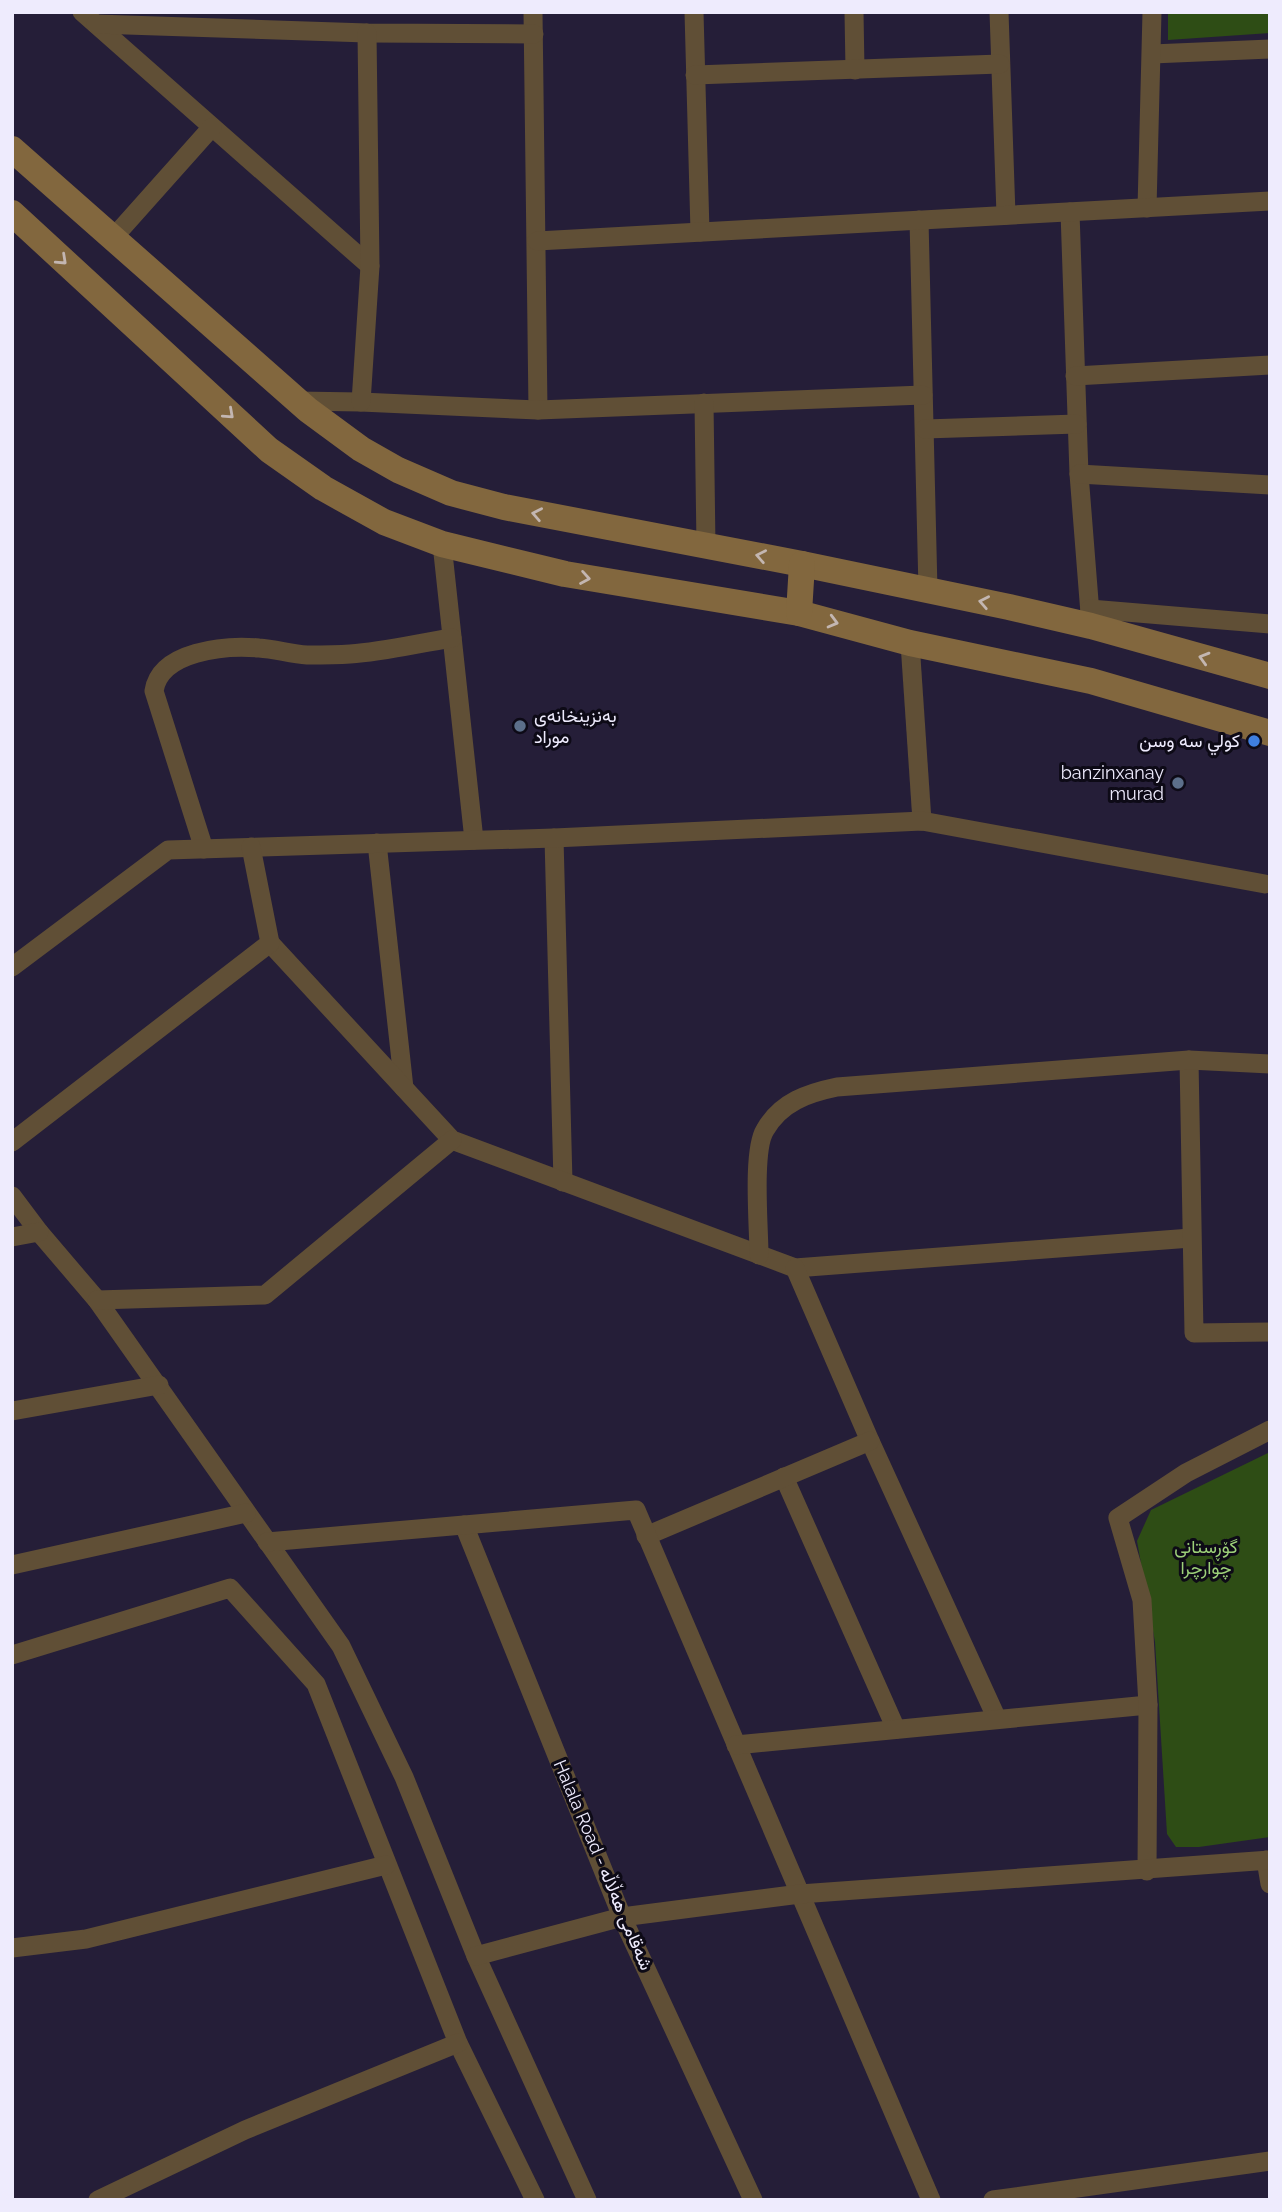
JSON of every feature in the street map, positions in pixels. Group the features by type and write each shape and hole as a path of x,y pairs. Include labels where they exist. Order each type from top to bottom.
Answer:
{"street":[{"path":"533,12 538,410"},
{"path":"694,12 700,232"},
{"path":"854,12 855,69"},
{"path":"999,12 1006,215"},
{"path":"1147,208 1152,12"},
{"path":"89,18 367,33 534,34"},
{"path":"89,18 370,265"},
{"path":"361,402 370,265 367,33"},
{"path":"1152,54 1270,49"},
{"path":"695,75 1000,64"},
{"path":"113,238 212,127"},
{"path":"12,149 297,401 361,449 398,470 451,493 504,507 928,590 1090,618 1270,624"},
{"path":"537,241 1270,201"},
{"path":"1070,212 1079,474 1090,618"},
{"path":"12,213 269,450 323,488 384,522 442,544 565,574 799,613 910,643 1091,681 1270,733"},
{"path":"919,220 928,590"},
{"path":"1076,376 1270,365"},
{"path":"297,401 538,410 923,395"},
{"path":"704,404 706,546"},
{"path":"925,429 1077,424"},
{"path":"1079,474 1270,485"},
{"path":"442,544 474,840"},
{"path":"799,613 802,564"},
{"path":"1090,618 1270,676"},
{"path":"204,849 154,691 156,679 168,665 198,652 228,649 258,648 305,655 354,654 452,638"},
{"path":"910,643 922,821"},
{"path":"12,967 168,850 554,838 922,821 1265,884"},
{"path":"554,838 564,1182"},
{"path":"377,843 404,1088"},
{"path":"251,847 270,943 452,1140 795,1268 1191,1238"},
{"path":"12,1142 270,943"},
{"path":"759,1255 758,1156 763,1131 781,1109 808,1093 837,1087 1189,1060 1270,1063"},
{"path":"1189,1060 1194,1333 1270,1332"},
{"path":"97,1300 265,1295 452,1140"},
{"path":"12,1196 39,1233 97,1300 341,1646 404,1777 476,1956 587,2200"},
{"path":"12,1237 39,1233"},
{"path":"795,1268 870,1441 997,1719"},
{"path":"12,1411 159,1385"},
{"path":"1147,1871 1148,1705 1142,1600 1118,1518 1186,1473 1270,1430"},
{"path":"646,1535 870,1441"},
{"path":"784,1477 896,1729"},
{"path":"267,1542 636,1510 931,2200"},
{"path":"12,1565 246,1513"},
{"name":"Halala Road - شەقامی هەڵاڵە","path":"464,1525 622,1917 753,2200"},
{"path":"12,1655 230,1588 316,1684 458,2043 535,2200"},
{"path":"736,1745 1148,1705"},
{"path":"476,1956 622,1917 800,1894 1147,1871 1268,1860 1270,1884"},
{"path":"12,1948 86,1939 386,1865"},
{"path":"98,2200 245,2130 458,2043"},
{"path":"993,2200 1270,2161"}],"green space":[{"path":"1168,12 1270,12 1270,33 1168,40"},
{"name":"گۆڕستانی چوارچرا","path":"1270,1452 1270,1837 1199,1847 1176,1847 1167,1834 1155,1642 1137,1541 1151,1510"}],"place":[{"name":"بەنزینخانەی موراد","path":"520,726"},
{"name":"كولي سه وسن","path":"1254,741"},
{"name":"banzinxanay murad","path":"1178,783"}]}
